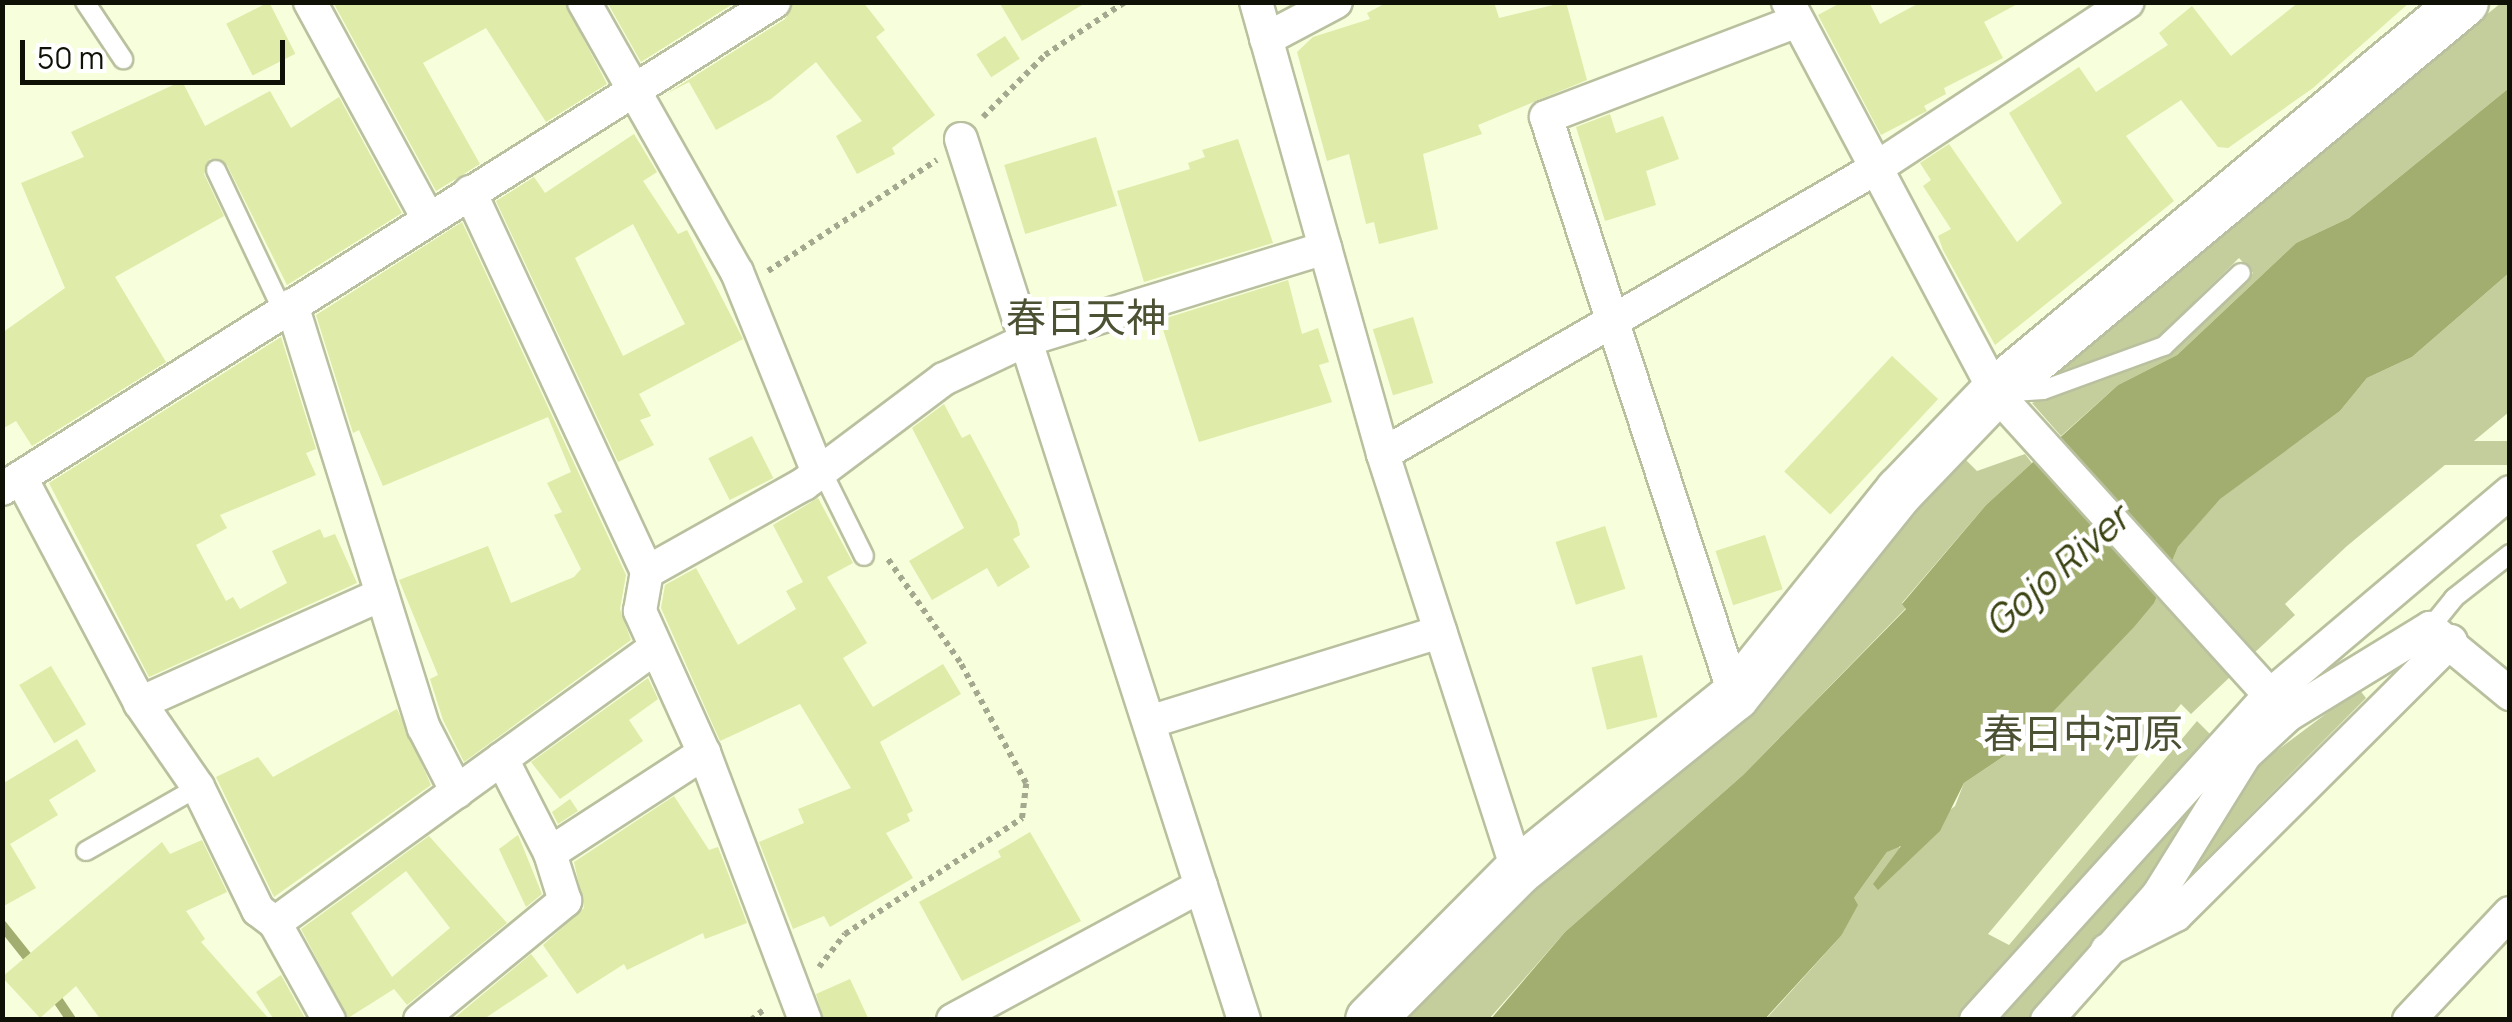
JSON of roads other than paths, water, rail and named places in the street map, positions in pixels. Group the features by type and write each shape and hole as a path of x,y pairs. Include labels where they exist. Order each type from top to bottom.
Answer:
{"main road":[{"path":"1370,1020 1518,871 1735,696 1900,491 2464,2"}],"street":[{"path":"310,2 428,218"},
{"path":"584,2 737,272 820,471"},
{"path":"329,1020 275,924 258,910 198,787 140,703 12,483 774,2"},
{"path":"1256,2 1383,454 1518,871"},
{"path":"1266,39 1336,2"},
{"path":"1383,454 1873,170 2128,2"},
{"path":"1735,696 1546,118 1792,12 1873,170 2004,403 2271,698"},
{"path":"962,139 1244,1020"},
{"path":"470,192 647,572 640,611 704,753 805,1020"},
{"path":"647,572 820,471 944,379 1026,340 1325,248"},
{"path":"288,308 424,728 456,792"},
{"path":"1976,1020 2271,698 2510,492"},
{"path":"140,703 382,594"},
{"path":"1149,722 1440,632"},
{"path":"2047,1020 2158,894 2245,756 2271,698 2441,635"},
{"path":"2441,635 2510,694"},
{"path":"2107,950 2176,915 2441,635"},
{"path":"275,924 655,648"},
{"path":"550,853 704,753"},
{"path":"420,1020 565,901 550,853 502,759"},
{"path":"953,1020 1201,886"},
{"path":"2409,1020 2510,913"}],"lane":[{"path":"85,2 124,59"},
{"path":"216,170 288,308"},
{"path":"2004,403 2164,346 2241,273"},
{"path":"820,471 864,556"},
{"path":"2441,635 2454,598 2510,554"},
{"path":"86,850 198,787"}],"water":[{"name":"Gojo River","path":"2509,88 2509,273 2412,357 2367,378 2340,411 2220,499 2178,547 2154,603 2134,627 2022,744 1964,783 1940,831 1878,890 1873,884 1901,846 1887,852 1854,898 1858,905 1841,936 1765,1019 1490,1020 1565,932 1743,775 1906,609 1902,604 1986,505 2118,385 2177,355 2296,243 2349,218"}],"waterway":[{"path":"2,925 33,964"},
{"path":"51,990 71,1020"}],"district":[{"name":"春日天神","path":"1086,317"},
{"name":"春日中河原","path":"2083,733"}]}
